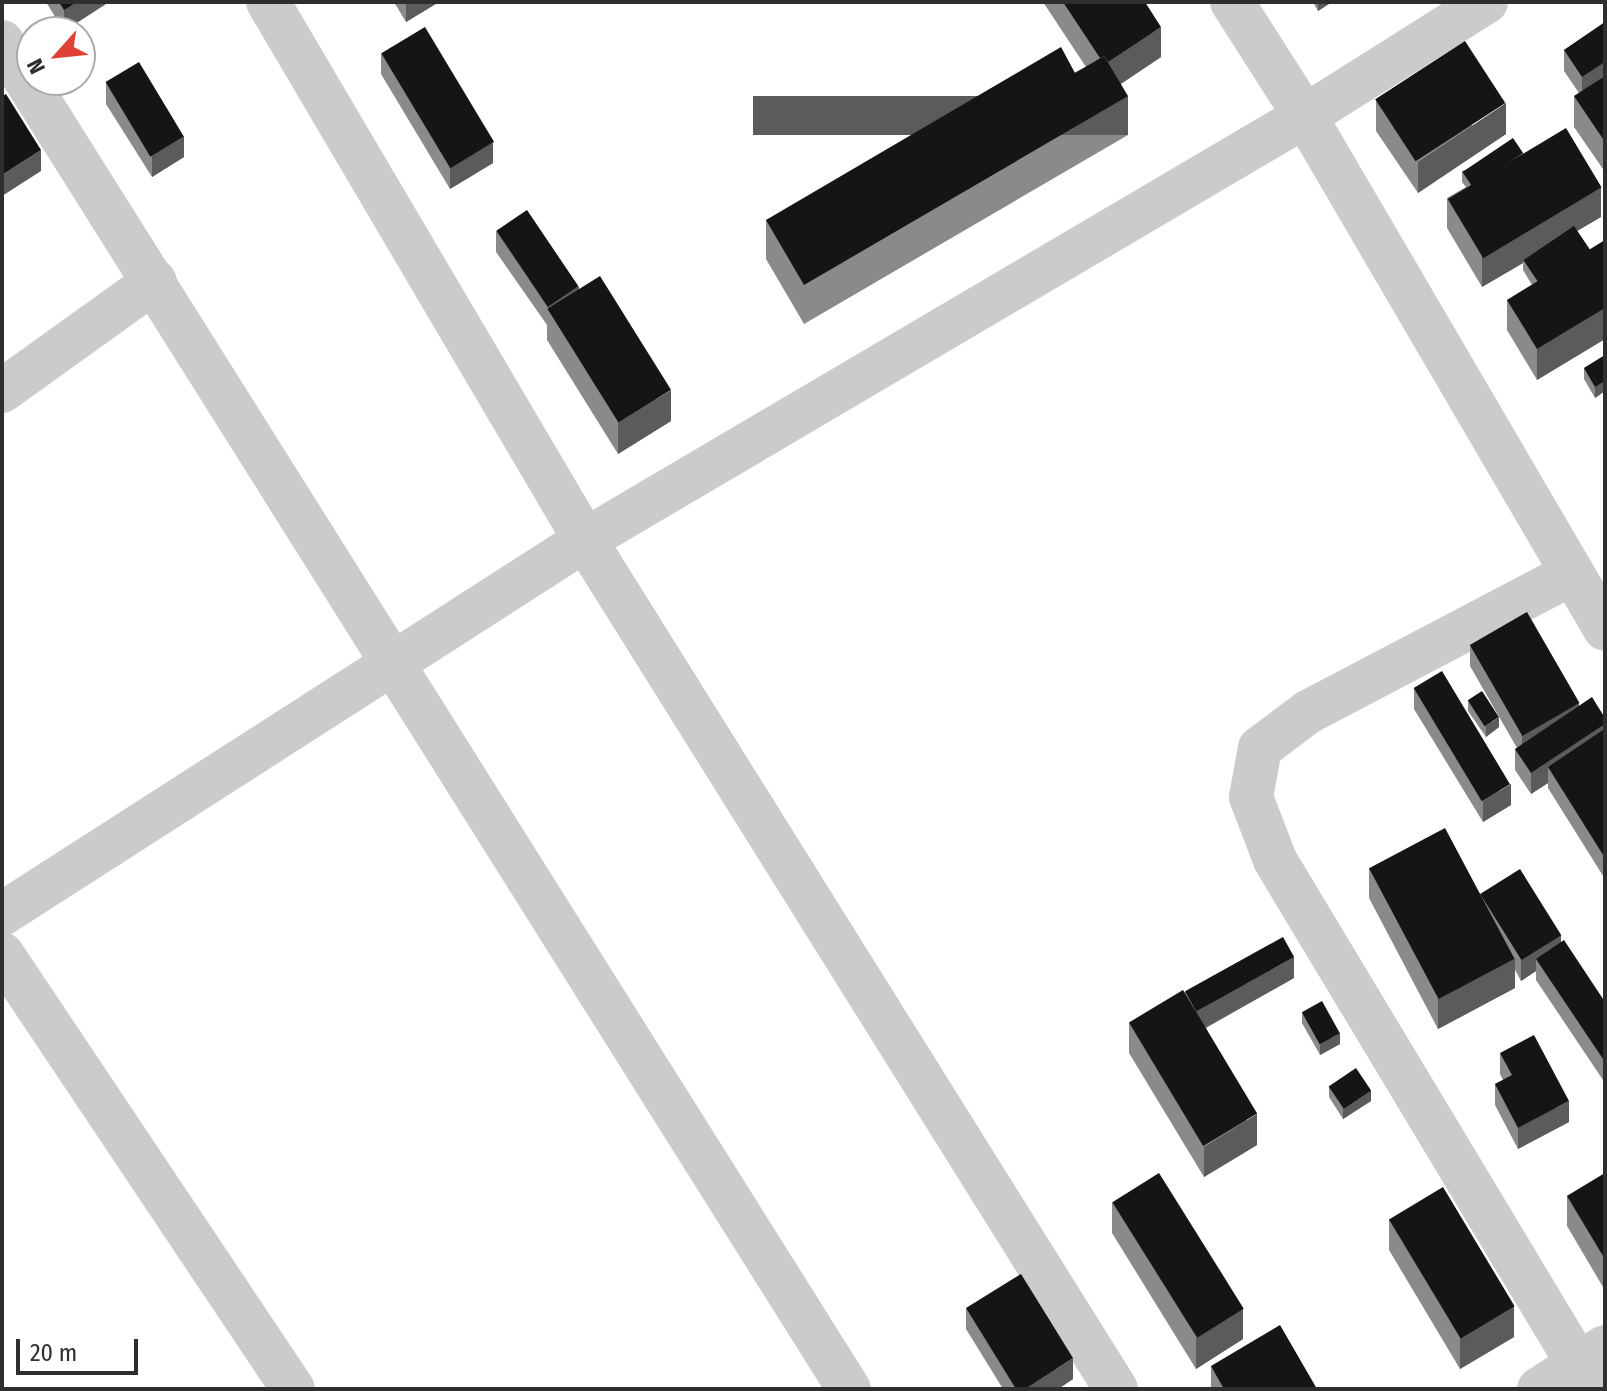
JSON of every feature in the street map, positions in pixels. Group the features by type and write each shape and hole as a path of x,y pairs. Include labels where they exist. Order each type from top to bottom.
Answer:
{"street":[{"path":"268,2 585,540 1116,1389"},
{"path":"1232,2 1305,116 1605,629"},
{"path":"2,914 585,540 1305,116 1486,2"},
{"path":"2,42 155,281 390,664 849,1389"},
{"path":"2,391 155,281"},
{"path":"1539,1389 1592,1366 1275,860 1251,797 1260,748 1308,712 1571,574"},
{"path":"2,954 293,1389"}],"building":[{"path":"59,2 77,2 64,10"},
{"path":"1063,2 1145,2 1161,27 1108,62 1104,56 1100,58"},
{"path":"1605,22 1605,62 1582,77 1564,50"},
{"path":"425,27 494,142 450,168 381,53"},
{"path":"1465,41 1505,103 1416,161 1375,99"},
{"path":"1061,47 1075,73 1104,56 1128,96 804,285 766,220"},
{"path":"139,62 184,137 150,157 106,82"},
{"path":"1605,76 1605,142 1574,96"},
{"path":"6,94 41,150 2,175 2,96"},
{"path":"1566,128 1602,187 1483,258 1448,199"},
{"path":"1513,138 1523,153 1472,187 1462,172"},
{"path":"527,210 578,286 548,307 496,231"},
{"path":"1574,226 1590,250 1540,284 1523,260"},
{"path":"1605,240 1605,308 1537,349 1507,300"},
{"path":"600,276 671,390 618,422 547,309"},
{"path":"1605,355 1605,381 1595,387 1584,368"},
{"path":"1527,612 1580,703 1522,736 1470,645"},
{"path":"1442,671 1510,784 1482,801 1414,688"},
{"path":"1482,691 1499,717 1485,726 1468,700"},
{"path":"1592,697 1605,718 1605,724 1531,773 1515,749"},
{"path":"1603,730 1605,734 1605,858 1548,767"},
{"path":"1445,828 1514,959 1439,999 1369,868"},
{"path":"1520,869 1561,935 1521,960 1480,894"},
{"path":"1283,937 1294,957 1196,1011 1185,991"},
{"path":"1564,940 1605,1002 1605,1062 1536,959"},
{"path":"1183,990 1257,1113 1203,1146 1129,1022"},
{"path":"1322,1001 1340,1033 1320,1045 1302,1012"},
{"path":"1534,1035 1569,1101 1518,1128 1495,1084 1512,1075 1500,1053"},
{"path":"1356,1068 1371,1090 1344,1109 1329,1086"},
{"path":"1159,1173 1244,1309 1197,1338 1112,1202"},
{"path":"1605,1173 1605,1255 1603,1256 1567,1196"},
{"path":"1443,1187 1515,1306 1461,1339 1389,1219"},
{"path":"1021,1274 1073,1358 1025,1389 1016,1389 966,1308"},
{"path":"1280,1325 1317,1389 1224,1389 1211,1366"}]}
